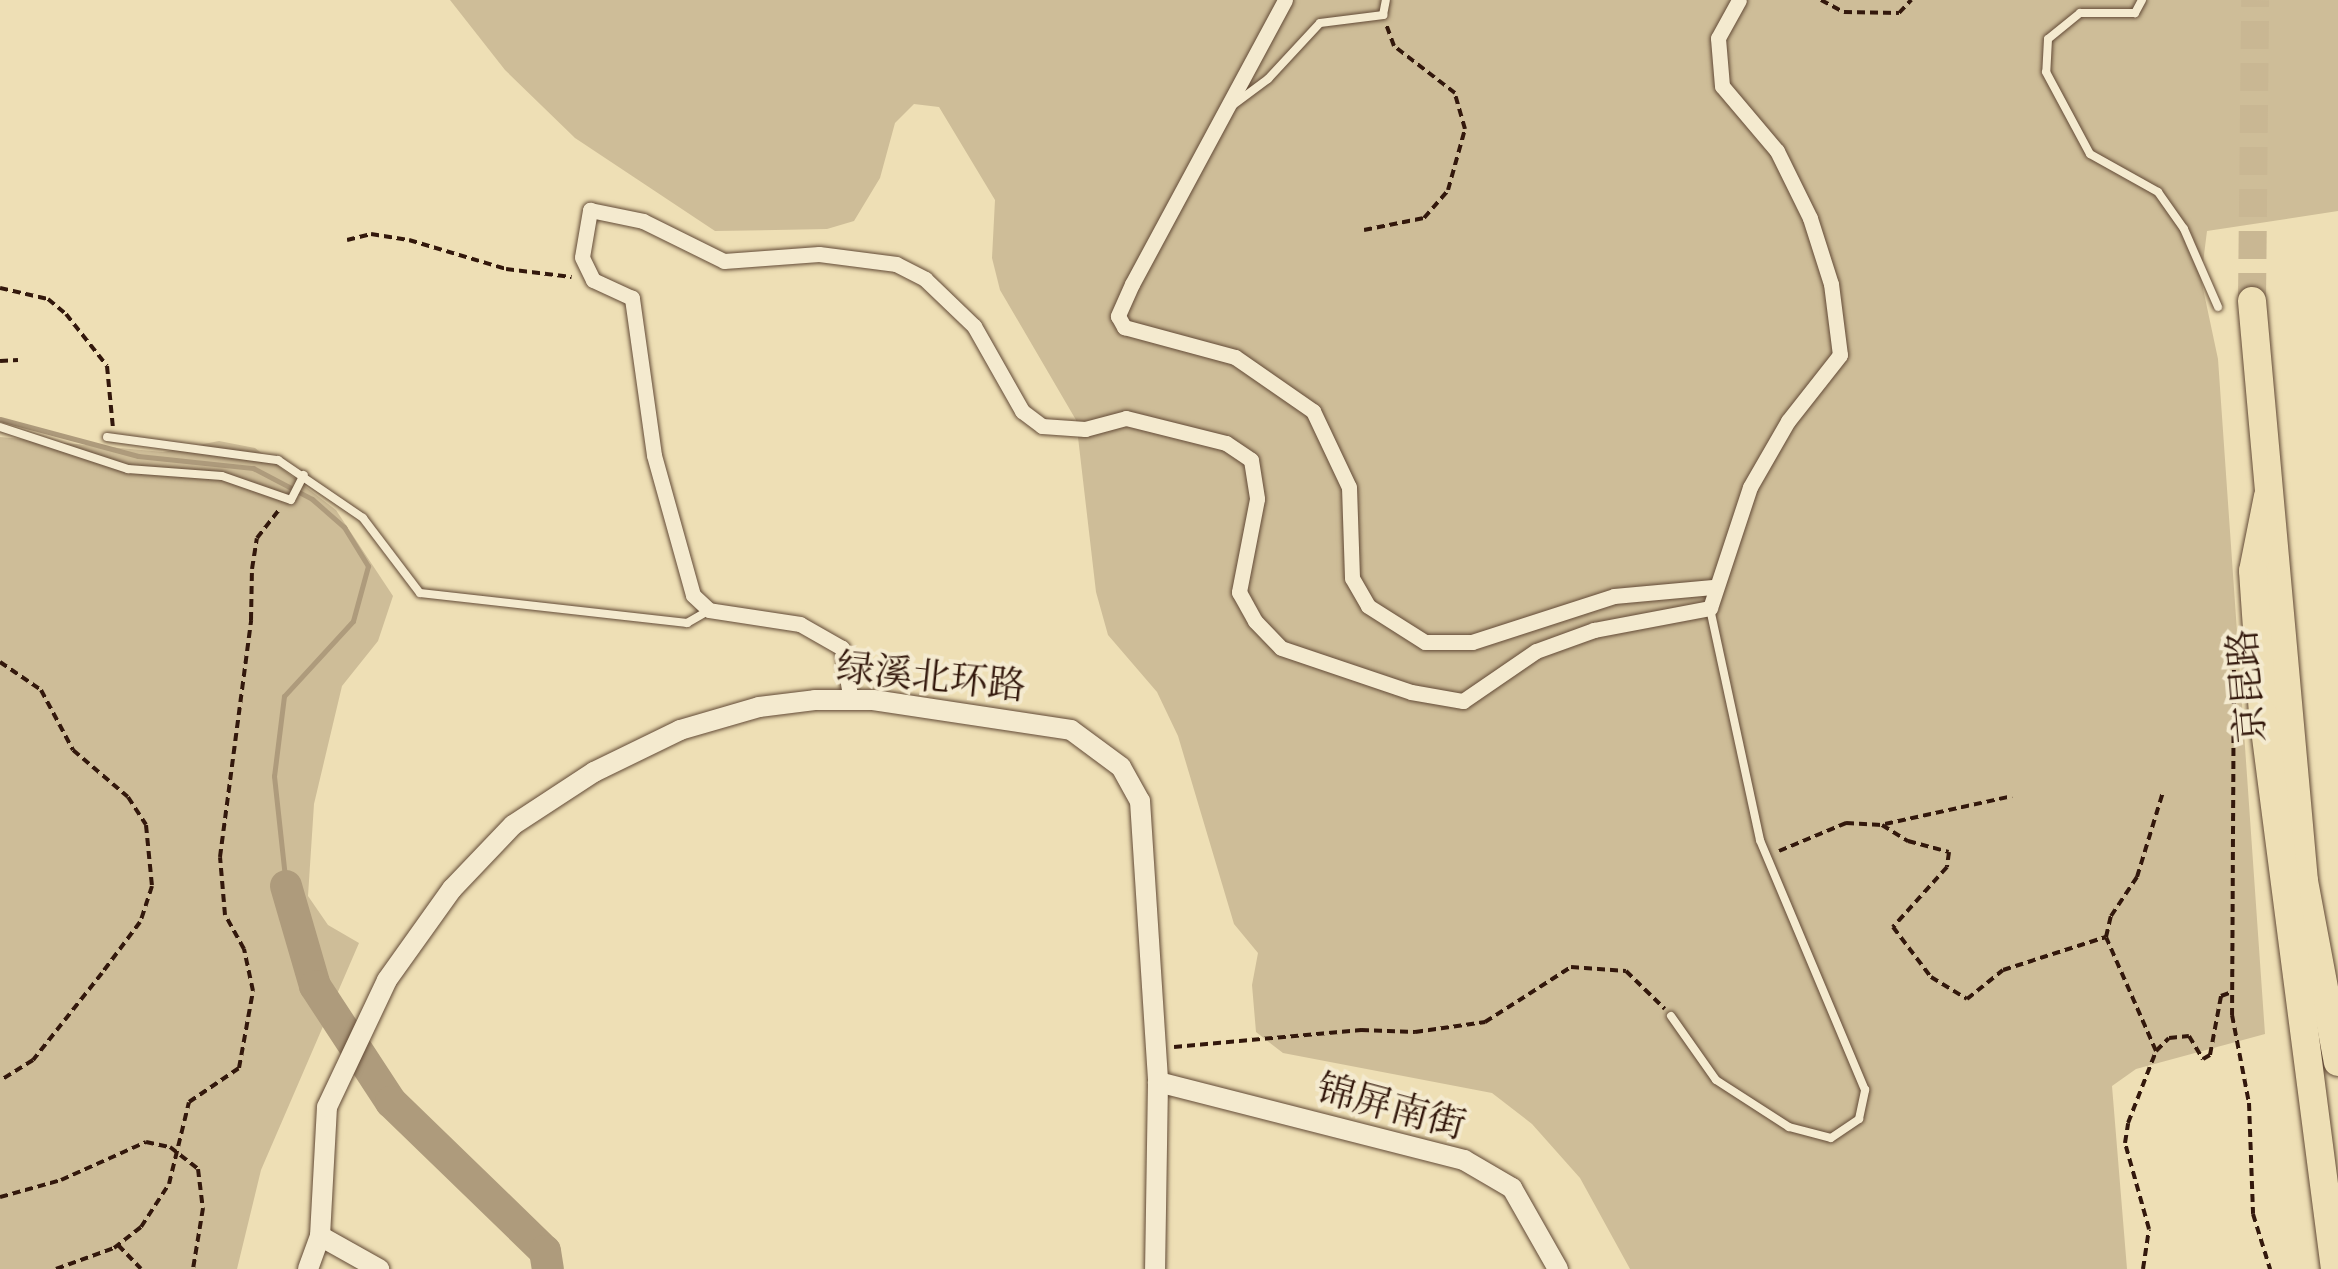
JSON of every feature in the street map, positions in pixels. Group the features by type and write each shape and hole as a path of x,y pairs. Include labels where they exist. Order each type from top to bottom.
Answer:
{"highway":[{"name":"京昆路","path":"2252,301 2304,880 2338,1062"},
{"path":"2268,496 2253,571 2263,714 2334,1269"}],"street":[{"path":"1286,0 1258,58 1221,114 1118,316 1124,327 1234,357 1313,412 1349,487 1352,578 1368,606 1425,642 1472,642 1614,596 1713,587"},
{"path":"851,700 842,648 800,624 709,610 685,574 654,455 632,298 593,280 582,256 594,207 643,221 724,262 819,254 896,264 925,279 974,326 1022,411 1042,426 1085,429 1126,418 1202,434 1252,460 1257,499 1239,592 1256,621 1281,648 1412,692 1463,702 1536,651 1565,640 1710,608 1713,587 1750,486 1788,421 1840,355 1831,284 1810,218 1778,151 1722,86 1718,38 1739,0"},
{"name":"绿溪北环路","path":"308,1269 320,1236 328,1107 382,992 452,889 513,826 594,772 680,730 758,707 851,700 1070,730 1121,767 1140,800 1158,1082 1156,1269"},
{"name":"锦屏南街","path":"1158,1082 1464,1160 1512,1188 1558,1269"},
{"path":"320,1236 380,1269"}],"lane":[{"path":"1221,114 1268,79 1320,23 1383,15 1386,0"},
{"path":"2142,0 2135,13 2080,13 2048,39 2046,72 2090,154 2158,192 2184,229 2218,308"},
{"path":"0,427 128,469 222,476 291,500 303,477"},
{"path":"111,437 278,460 362,518 420,593 687,623 709,610"},
{"path":"1672,1016 1716,1080 1789,1127 1832,1138 1859,1119 1865,1090 1765,852 1710,608"}],"path":[{"path":"1821,0 1844,12 1900,13 1911,0"},
{"path":"1364,230 1424,218 1448,190 1464,129 1455,94 1394,46 1383,15"},
{"path":"348,240 371,234 409,240 506,269 593,280"},
{"path":"0,288 48,299 66,314 106,366 111,437"},
{"path":"0,361 18,360"},
{"path":"56,1269 118,1245 158,1207 188,1102 239,1068 254,991 244,949 225,915 220,857 257,538 291,500"},
{"path":"2234,641 2232,992 2249,1103 2253,1214 2270,1269"},
{"path":"0,662 41,690 73,750 128,796 146,825 152,886 140,922 102,973 33,1060 0,1081"},
{"path":"2156,1052 2106,937 2110,916 2137,878 2163,792"},
{"path":"1765,852 1803,845 1846,822 1882,825 2012,796"},
{"path":"1882,825 1908,842 1950,852 1946,867 1893,927 1931,977 1967,999 2003,970 2106,937"},
{"path":"1156,1049 1360,1030 1416,1032 1485,1022 1572,967 1600,965 1626,971 1672,1016"},
{"path":"2143,1269 2145,1196 2125,1142 2156,1052 2169,1038 2190,1036 2203,1058 2210,1055 2221,996 2232,992"},
{"path":"0,1197 61,1180 146,1142 176,1151 198,1170 203,1208 193,1269"},
{"path":"118,1245 141,1269"}],"shaded area":[{"path":"450,0 2338,0 2338,211 2207,231 2201,279 2218,359 2265,1034 2136,1069 2112,1086 2127,1269 1630,1269 1580,1178 1532,1124 1492,1093 1283,1053 1256,1032 1252,985 1258,953 1234,924 1178,736 1157,692 1108,635 1096,592 1076,420 1000,290 992,258 995,200 939,107 914,104 895,123 880,178 854,221 827,229 715,231 575,138 505,70"},
{"path":"0,437 163,452 219,441 255,448 336,510 393,596 378,641 342,686 314,804 308,896 328,925 359,943 261,1170 237,1269 0,1269"}],"waterway":[{"path":"0,419 138,456 253,468 312,499 344,527 368,566 353,621 284,696 274,776 286,886"},
{"path":"286,886 315,986 391,1102 545,1251 548,1269"}],"tunnel":[{"path":"2252,301 2255,0"}]}
